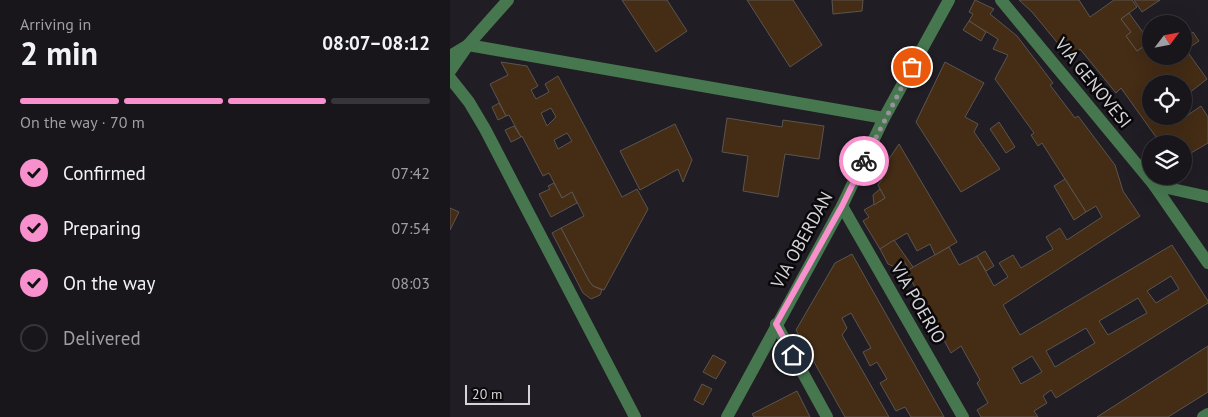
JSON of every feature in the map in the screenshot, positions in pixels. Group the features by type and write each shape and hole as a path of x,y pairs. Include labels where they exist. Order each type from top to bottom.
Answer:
{"street":[{"path":"450,70 468,45 508,0"},
{"name":"VIA OBERDAN","path":"727,417 842,206 884,118 949,0"},
{"name":"VIA GENOVESI","path":"1001,0 1142,170"},
{"path":"450,56 468,45 884,118"},
{"path":"450,78 470,102 485,129 635,417"},
{"path":"1154,185 1208,197"},
{"name":"VIA GENOVESI","path":"1154,185 1208,262"},
{"name":"VIA POERIO","path":"842,206 963,417"},
{"path":"776,324 827,417"},
{"path":"1203,417 1208,414"}],"building":[{"path":"622,0 667,0 687,31 656,52"},
{"path":"747,0 793,0 822,45 790,67"},
{"path":"832,0 863,0 862,11 833,14"},
{"path":"975,0 994,9 990,14 1017,36 1053,83 1050,85 1075,118 1078,116 1115,165 1123,191 1140,216 1003,305 1020,335 1172,245 1208,301 1208,303 1056,398 1051,390 1043,396 1047,403 1034,411 1038,417 981,417 977,410 988,403 977,383 980,380 961,346 951,353 906,271 949,247 959,265 977,256 994,286 1008,277 999,263 1013,255 1021,268 1053,249 1046,237 1060,228 1067,240 1102,217 1096,206 1086,212 1042,143 1038,146 1031,135 1034,133 995,79 1008,55 993,49 998,39 969,21 973,14 969,12","holes":["1171,276 1179,289 1156,303 1147,291","1138,298 1147,313 1108,335 1099,321","1086,328 1095,343 1055,367 1046,351","1032,356 1042,372 1021,384 1012,368"]},
{"path":"1019,0 1079,0 1090,17 1114,0 1132,0 1137,7 1121,19 1131,32 1126,36 1137,51 1142,48 1142,65 1192,65 1192,58 1207,79 1192,91 1192,75 1142,75 1142,117 1121,88 1116,93 1080,49 1070,58 1032,12"},
{"path":"1134,0 1160,0 1142,12"},
{"path":"1129,13 1142,31 1142,48 1137,51 1126,36 1131,32 1121,19"},
{"path":"969,21 986,32 981,41 963,30"},
{"path":"1192,33 1199,41 1192,46"},
{"path":"501,62 527,66 538,86 531,90 536,99 549,92 545,84 558,76 622,197 637,189 648,209 604,290 593,286 589,281 561,228 584,216 572,192 562,198 549,173 543,176 522,136 509,115 506,116 490,84 508,75","holes":["551,108 556,117 547,126 541,113","567,133 572,141 558,149 554,140"]},
{"path":"945,62 984,83 965,117 978,124 974,132 1000,169 961,192 916,122"},
{"path":"499,103 506,116 498,120 492,107"},
{"path":"1201,106 1208,117 1208,143 1192,152 1192,135 1155,135 1147,125 1192,125 1192,112"},
{"path":"727,118 782,127 783,120 824,126 819,159 785,154 778,197 743,191 748,156 722,152"},
{"path":"999,122 1015,147 1006,153 990,129"},
{"path":"675,124 692,160 683,182 678,169 640,190 620,151"},
{"path":"514,126 521,137 511,142 505,130"},
{"path":"899,144 957,242 935,255 930,244 917,251 907,233 880,249 863,221 869,217 864,210 885,198 878,185 886,173 889,159"},
{"path":"1065,179 1086,212 1074,220 1054,186"},
{"path":"554,183 562,198 572,192 577,203 551,217 539,194 550,189 548,186"},
{"path":"880,189 885,198 874,205 873,195"},
{"path":"450,208 459,212 450,230"},
{"path":"561,228 589,281 593,286 602,290 600,295 591,299 583,293 552,233"},
{"path":"894,240 913,267 909,270 904,261 895,267 888,264 880,249"},
{"path":"985,251 994,266 986,271 977,256"},
{"path":"852,254 944,417 911,417 905,407 896,411 880,383 887,379 877,362 870,366 863,352 871,348 851,313 842,318 847,328 842,335 889,417 845,417 796,330 835,263"},
{"path":"1208,346 1208,392 1168,417 1097,417"},
{"path":"713,355 726,362 716,379 703,372"},
{"path":"702,384 712,389 703,405 694,400"},
{"path":"797,391 810,417 754,417 752,414"}],"way so far":[{"path":"864,161 884,118 912,67"}],"route":[{"path":"793,355 776,324 842,206 864,161"}]}
